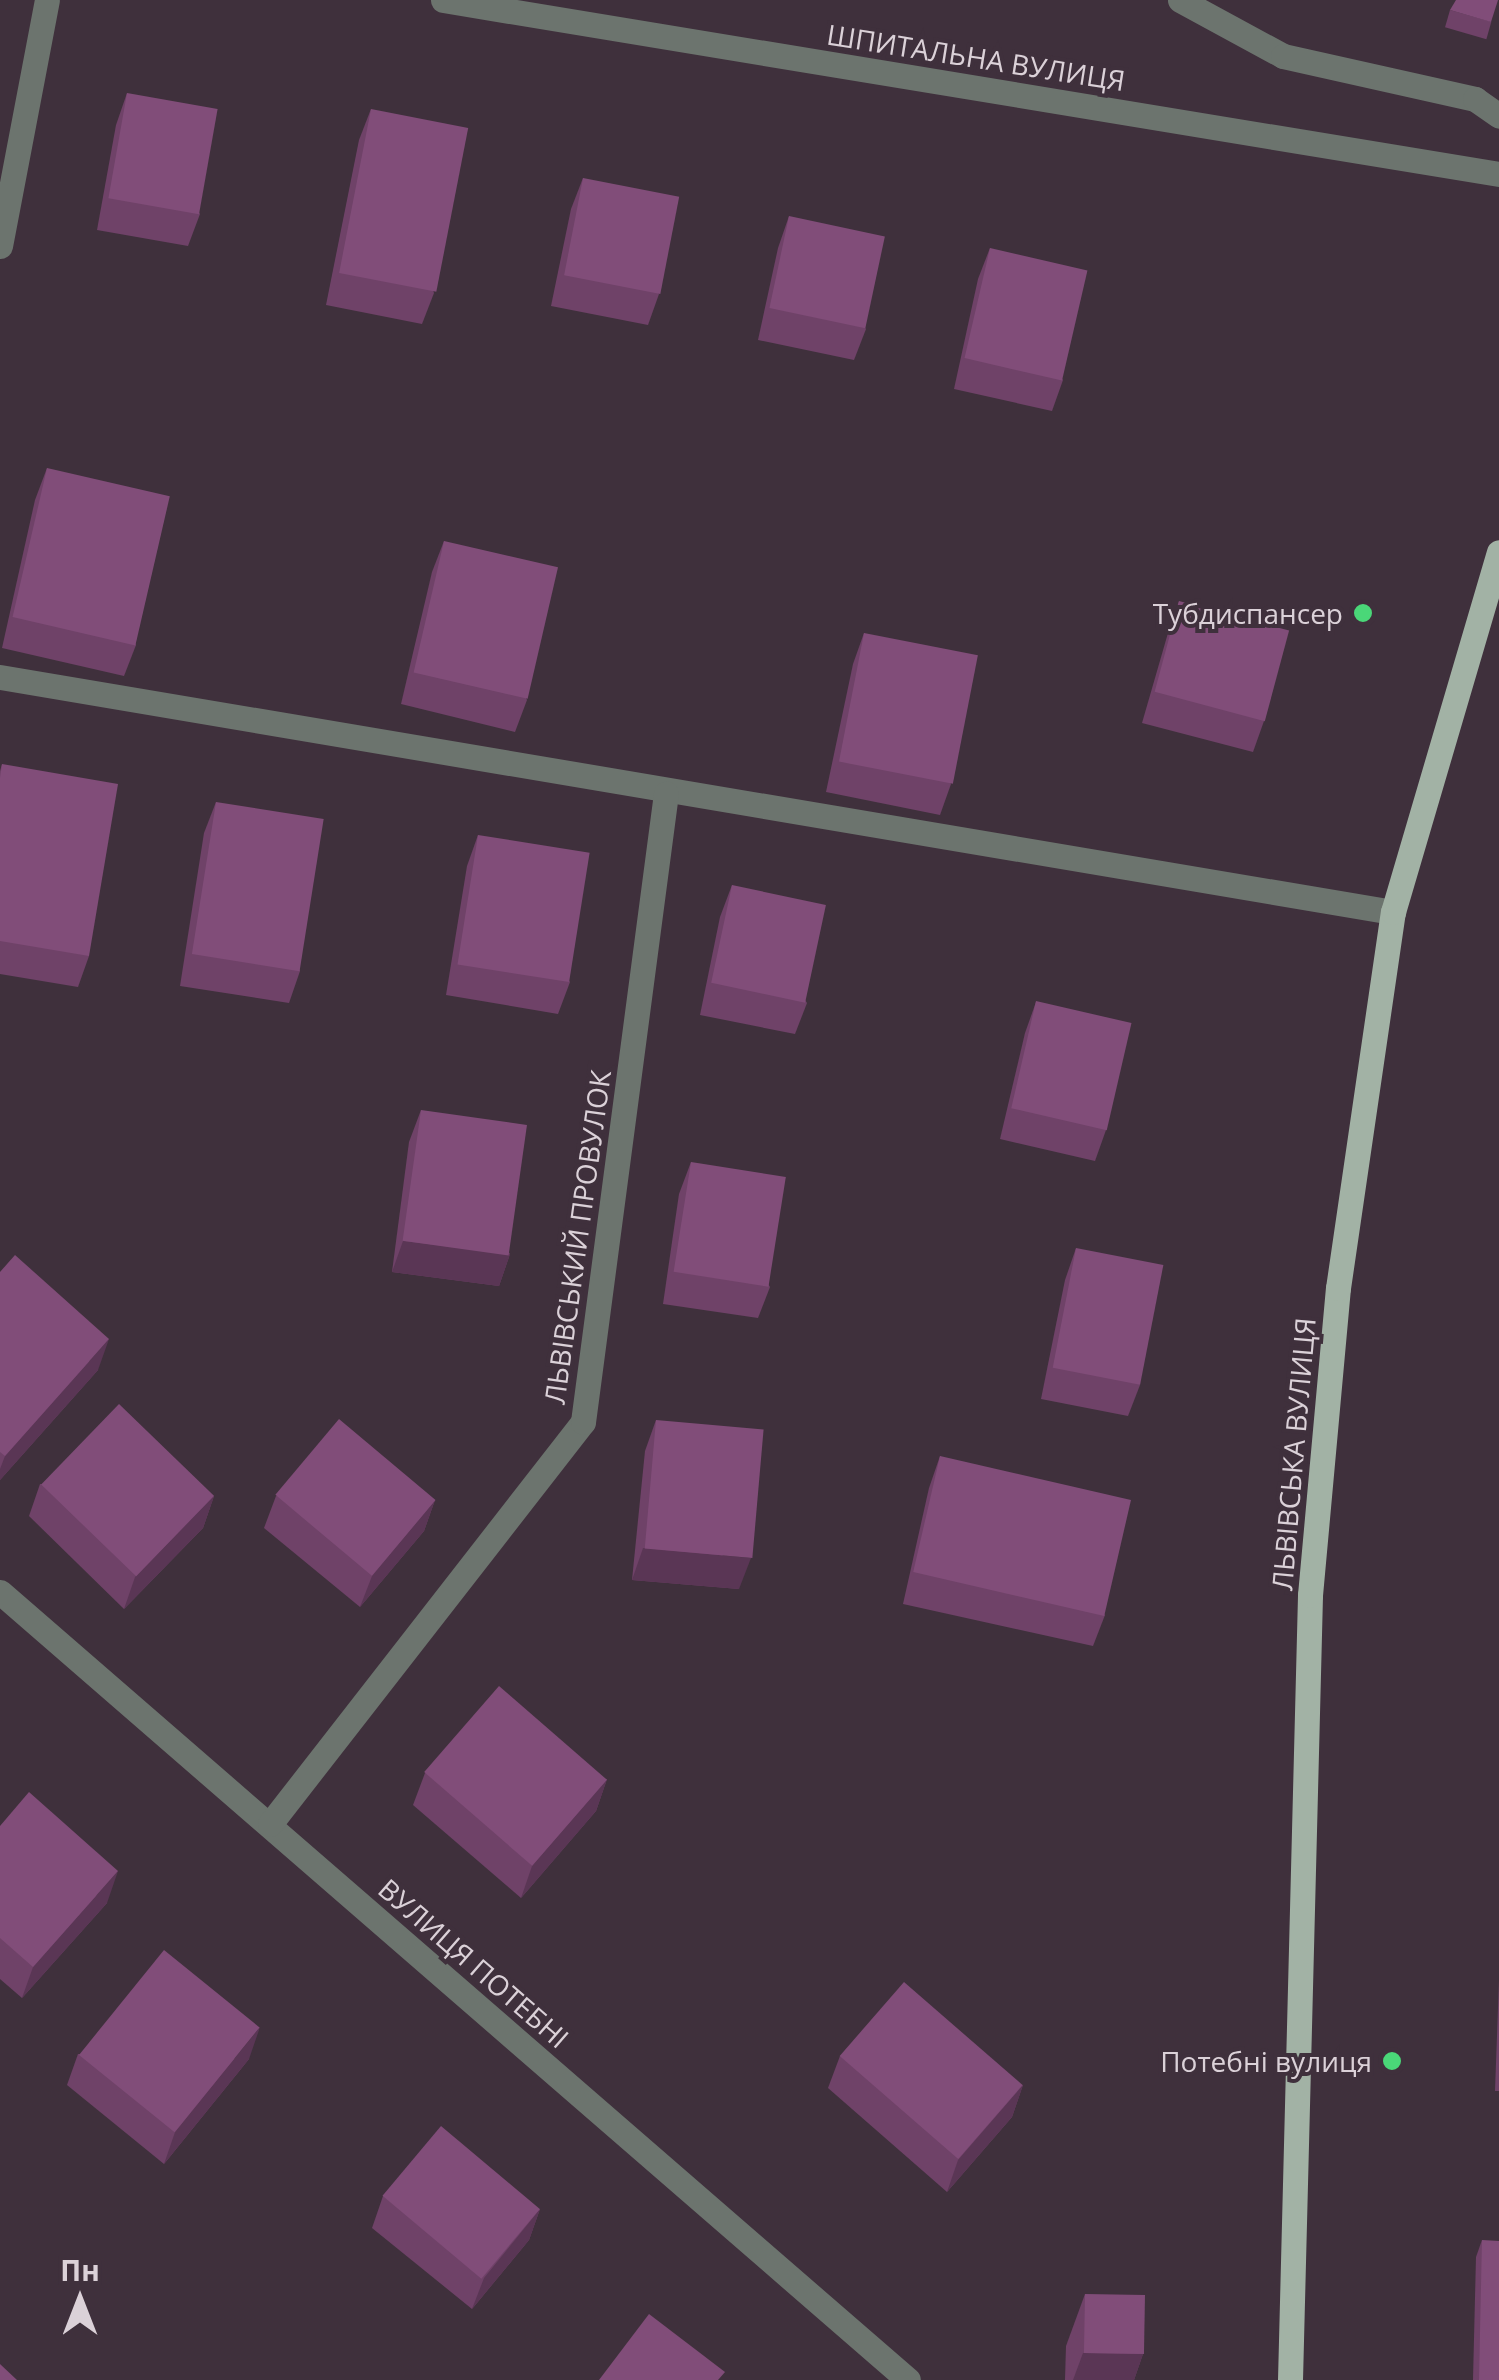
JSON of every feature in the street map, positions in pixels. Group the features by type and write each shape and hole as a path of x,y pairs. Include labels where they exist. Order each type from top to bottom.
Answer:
{"main road":[{"name":"ЛЬВІВСЬКА ВУЛИЦЯ","path":"1290,2380 1310,1595 1338,1288 1393,912 1499,552"}],"street":[{"path":"0,246 47,0"},
{"name":"ШПИТАЛЬНА ВУЛИЦЯ","path":"443,0 1499,174"},
{"path":"1180,0 1283,56 1475,99 1499,116"},
{"path":"0,677 666,794 1393,912"},
{"name":"ЛЬВІВСЬКИЙ ПРОВУЛОК","path":"270,1824 583,1422 666,794"},
{"name":"ВУЛИЦЯ ПОТЕБНІ","path":"0,1592 908,2380"}],"building":[{"path":"1456,0 1498,0 1491,22 1450,10"},
{"path":"127,93 218,109 199,214 108,198"},
{"path":"371,109 468,128 436,292 339,273"},
{"path":"583,178 679,197 660,294 564,275"},
{"path":"789,216 885,236 865,328 769,308"},
{"path":"990,248 1087,270 1062,381 965,358"},
{"path":"47,468 170,496 135,645 13,617"},
{"path":"444,541 558,567 528,699 414,673"},
{"path":"1179,601 1289,631 1265,721 1155,692"},
{"path":"864,633 978,655 953,784 839,762"},
{"path":"2,764 118,784 89,956 0,941"},
{"path":"216,802 324,819 300,971 192,954"},
{"path":"478,835 590,853 569,982 458,964"},
{"path":"732,885 826,905 805,1003 711,983"},
{"path":"1036,1001 1131,1023 1107,1130 1011,1108"},
{"path":"421,1110 527,1125 509,1256 403,1241"},
{"path":"691,1162 786,1177 768,1287 674,1272"},
{"path":"1076,1248 1163,1265 1140,1385 1053,1368"},
{"path":"15,1255 109,1339 5,1456 0,1452 0,1272"},
{"path":"119,1404 214,1496 136,1576 41,1485"},
{"path":"339,1419 436,1500 372,1576 275,1495"},
{"path":"656,1420 764,1429 752,1558 645,1549"},
{"path":"940,1456 1131,1500 1104,1616 913,1572"},
{"path":"499,1686 607,1780 532,1866 424,1772"},
{"path":"29,1792 118,1871 33,1967 0,1938 0,1826"},
{"path":"164,1950 260,2027 175,2132 79,2055"},
{"path":"904,1982 1022,2085 958,2159 840,2056"},
{"path":"441,2126 540,2209 481,2279 383,2196"},
{"path":"1482,2240 1499,2241 1499,2380 1479,2380"},
{"path":"1085,2294 1145,2295 1144,2354 1084,2353"},
{"path":"649,2314 725,2372 718,2380 599,2380"},
{"path":"0,2364 17,2380 0,2380"}],"place":[{"name":"Тубдиспансер","path":"1363,613"},
{"name":"Потебні вулиця","path":"1392,2061"}]}
